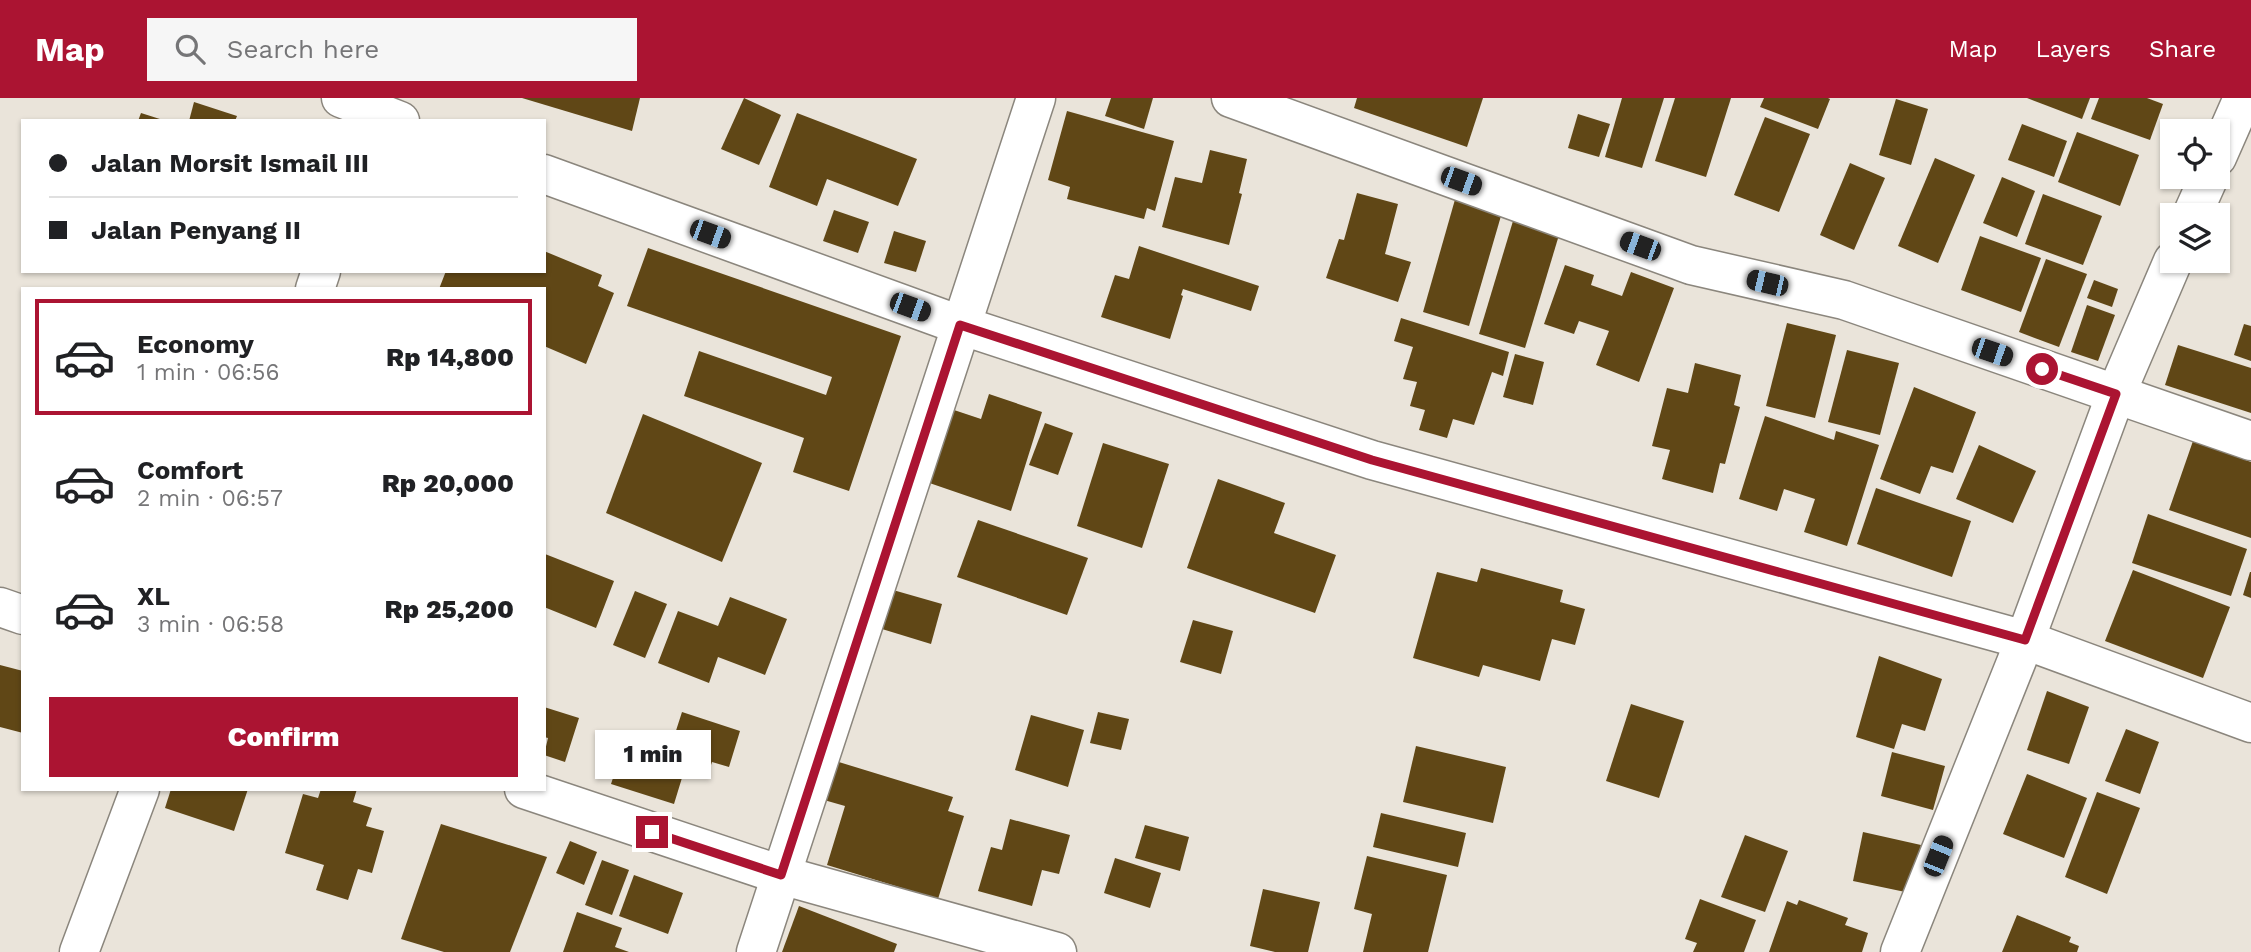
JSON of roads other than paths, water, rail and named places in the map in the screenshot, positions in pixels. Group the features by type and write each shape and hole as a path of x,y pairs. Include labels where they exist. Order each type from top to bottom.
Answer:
{"street":[{"path":"755,952 1036,98"},
{"path":"1231,98 1691,265 1844,300 2251,441"},
{"path":"2230,128 2243,98"},
{"path":"546,174 960,325 1372,460 2025,640 2251,723"},
{"path":"1900,952 2025,640 2116,394 2168,273"},
{"path":"0,607 21,614"},
{"path":"79,952 138,791"},
{"path":"530,791 781,875 1057,952"}]}
